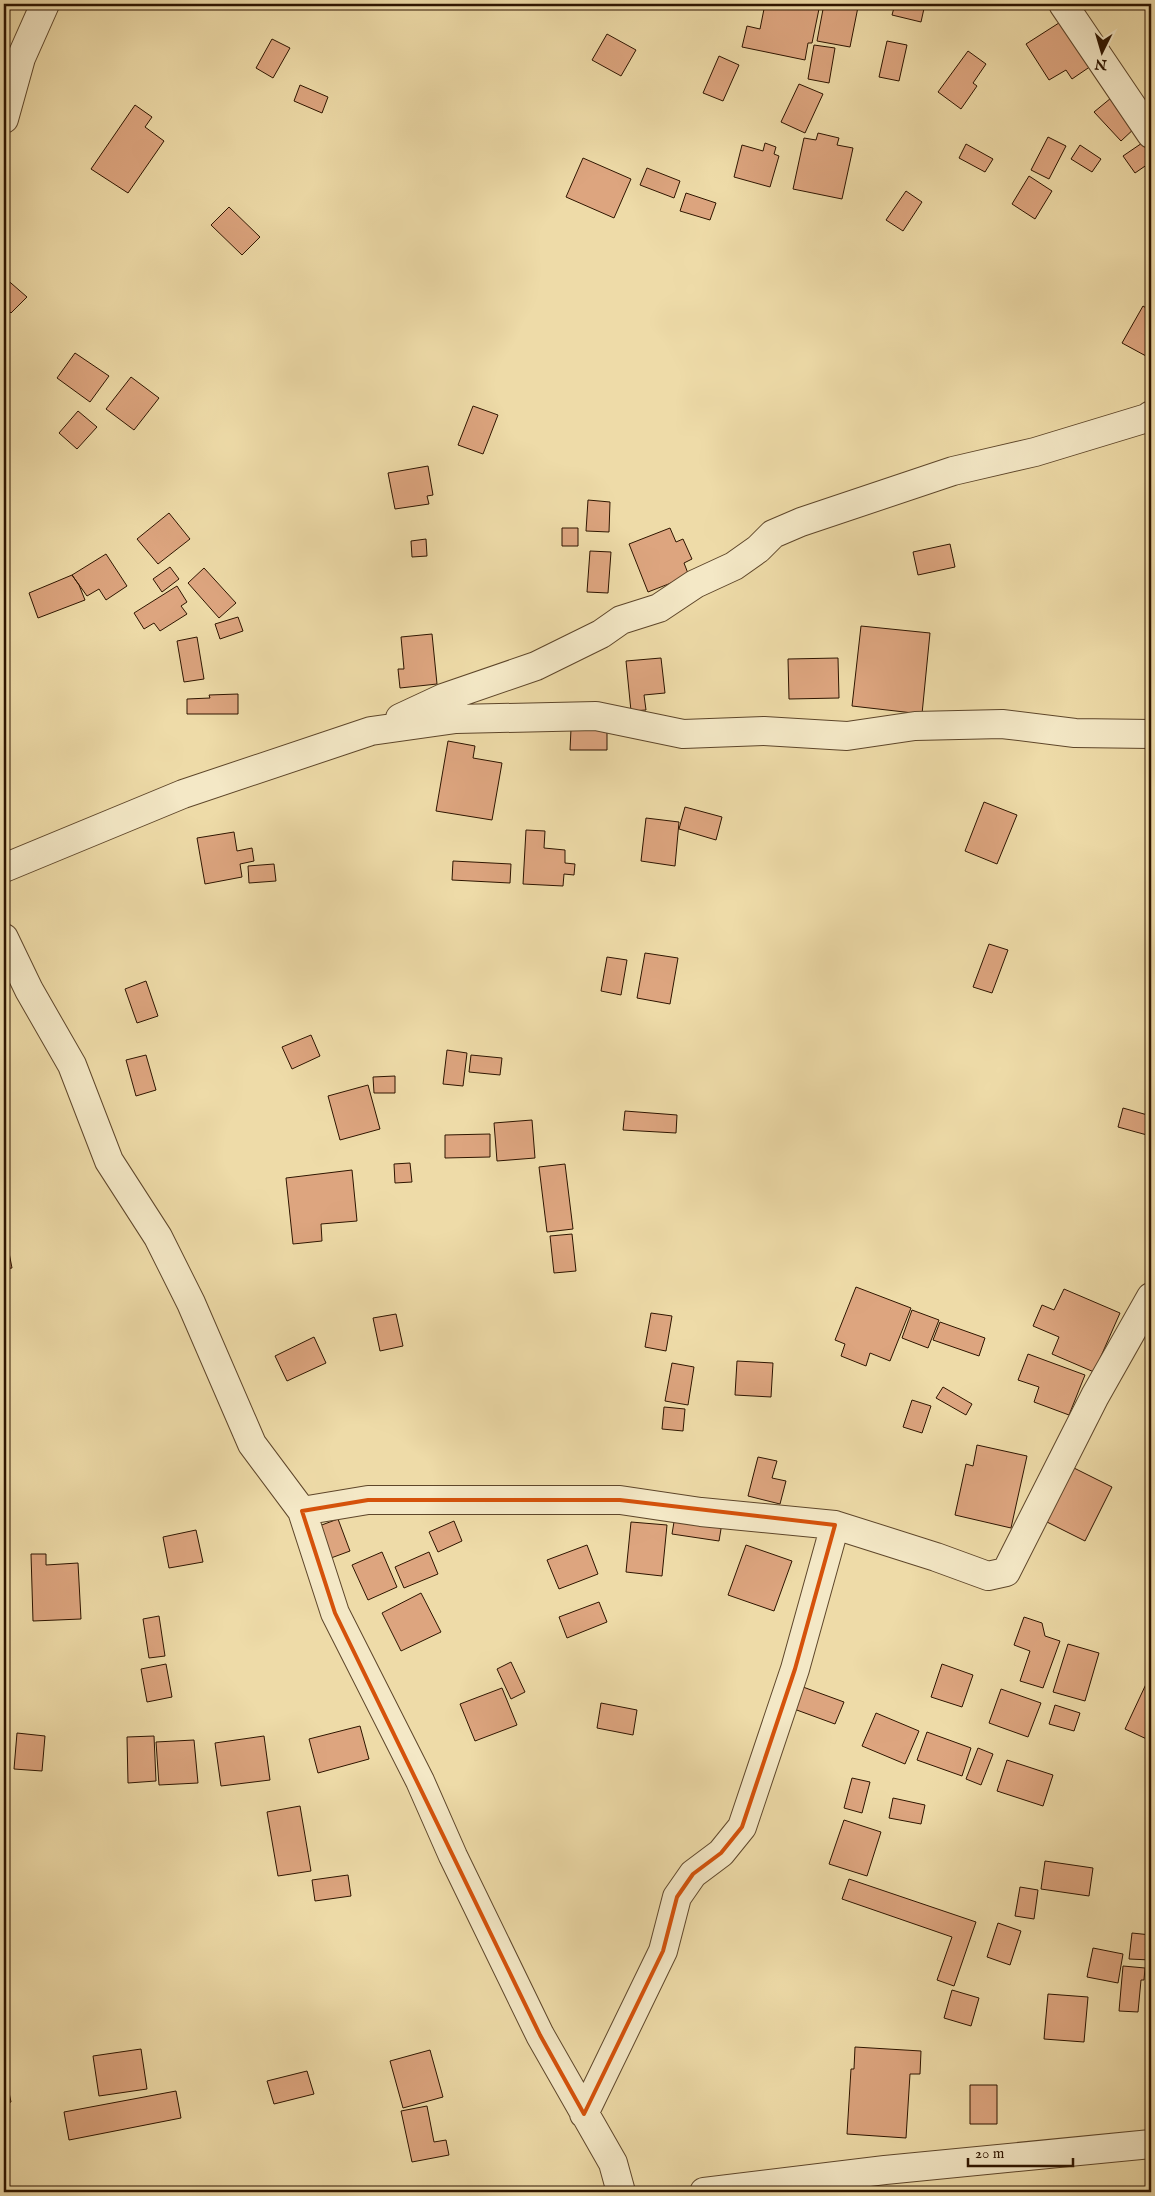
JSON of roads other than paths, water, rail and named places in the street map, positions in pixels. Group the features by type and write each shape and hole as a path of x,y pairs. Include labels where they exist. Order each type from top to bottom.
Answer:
{"street":[{"path":"4,119 20,58 45,4"},
{"path":"1063,4 1151,134"},
{"path":"4,868 184,794 371,731 443,698 536,666 601,634 621,620 659,608 695,584 734,566 773,534 801,522 954,471 1035,452 1151,415"},
{"path":"371,731 456,719 596,716 683,734 764,731 847,736 915,726 1002,724 1075,733 1151,734"},
{"path":"4,938 29,990 72,1065 109,1160 158,1237 192,1303 252,1444 302,1512 335,1612 420,1782 453,1856 540,2035 613,2163 621,2192"},
{"path":"302,1512 368,1500 620,1500 701,1512 835,1525 936,1556 988,1576 1006,1572 1095,1396 1151,1297"},
{"path":"584,2114 663,1951 677,1897 693,1874 721,1853 742,1827 795,1669 835,1525"},
{"path":"704,2192 885,2170 1151,2144"}]}
